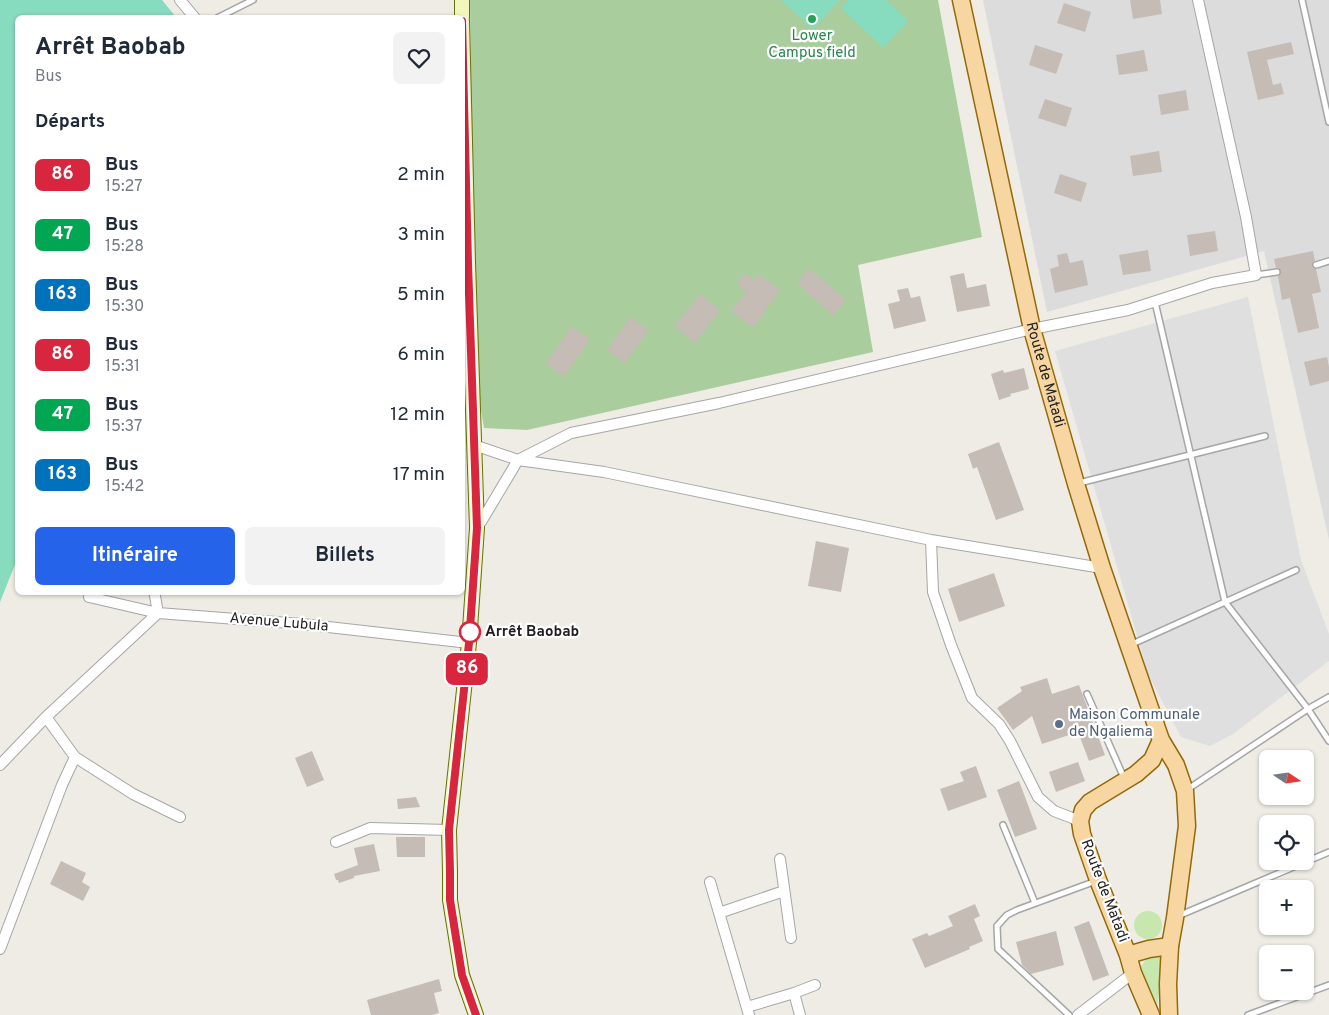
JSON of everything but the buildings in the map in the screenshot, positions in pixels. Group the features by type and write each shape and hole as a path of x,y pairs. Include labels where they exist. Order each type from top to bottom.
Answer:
{"main road":[{"name":"Route de Matadi","path":"961,0 1032,328 1076,484 1102,568 1161,740 1176,765 1185,791 1187,826 1170,946 1169,1015"},
{"name":"Route de Matadi","path":"1151,1015 1098,880 1082,834 1080,821 1083,810 1090,802 1136,774 1152,760 1161,740"},
{"path":"1128,955 1170,946"}],"street":[{"path":"180,0 192,15"},
{"path":"462,0 462,15"},
{"path":"477,528 518,460 571,432 720,402 1032,328 1128,310 1212,283 1256,275 1246,217 1198,0"},
{"path":"465,146 477,528 469,643 449,830 450,900 462,975 476,1015"},
{"path":"474,445 518,460 604,472 931,540 1102,568"},
{"path":"931,540 933,592 972,698 999,724 1010,741 1038,797 1054,811 1080,821"},
{"path":"0,766 46,718 158,613 154,595"},
{"name":"Avenue Lubula","path":"89,597 158,613 302,624 469,643"},
{"path":"46,718 76,757 133,794 180,817"},
{"path":"0,950 62,785 76,757"},
{"path":"336,842 370,828 449,830"},
{"path":"780,859 791,938"},
{"path":"710,882 748,1011 815,985"},
{"path":"719,913 784,891"},
{"path":"1078,1015 1133,973"},
{"path":"794,993 800,1015"}],"lane":[{"path":"223,15 253,0"},
{"path":"1302,0 1329,122"},
{"path":"1316,264 1329,261"},
{"path":"1256,275 1277,272"},
{"path":"1155,301 1225,602 1308,709 1329,741"},
{"path":"1076,484 1265,436"},
{"path":"1129,645 1296,570"},
{"path":"1087,694 1125,781"},
{"path":"1185,791 1329,697"},
{"path":"1003,825 1035,903"},
{"path":"1175,918 1329,852"},
{"path":"1069,1015 998,949 997,926 1007,915 1098,880"},
{"path":"1248,1015 1329,985"}],"shaded area":[{"path":"983,0 1329,0 1329,540 1264,251 1047,312"},
{"path":"1248,297 1301,560 1329,634 1329,661 1233,734 1210,746 1181,737 1148,674 1055,351"}],"green space":[{"path":"0,0 162,0 174,15 15,15 15,564 0,602"},
{"path":"470,0 938,0 982,237 858,265 873,352 527,430 484,428 477,385"},
{"name":"Lower Campus field","path":"781,0 840,0 813,29"},
{"path":"848,0 886,0 908,21 883,48 841,8"},
{"path":"1148,911 1158,915 1162,925 1158,935 1148,939 1138,935 1134,925 1138,915"},
{"path":"1157,955 1163,955 1164,959 1156,1014 1139,969 1146,960"}],"bus line":[{"name":"86","path":"465,156 477,528 469,643 449,830 450,900 462,975 476,1015"}],"place":[{"name":"Lower Campus field","path":"812,19"},
{"name":"Arrêt Baobab","path":"470,632"},
{"name":"Maison Communale de Ngaliema","path":"1059,724"}]}
